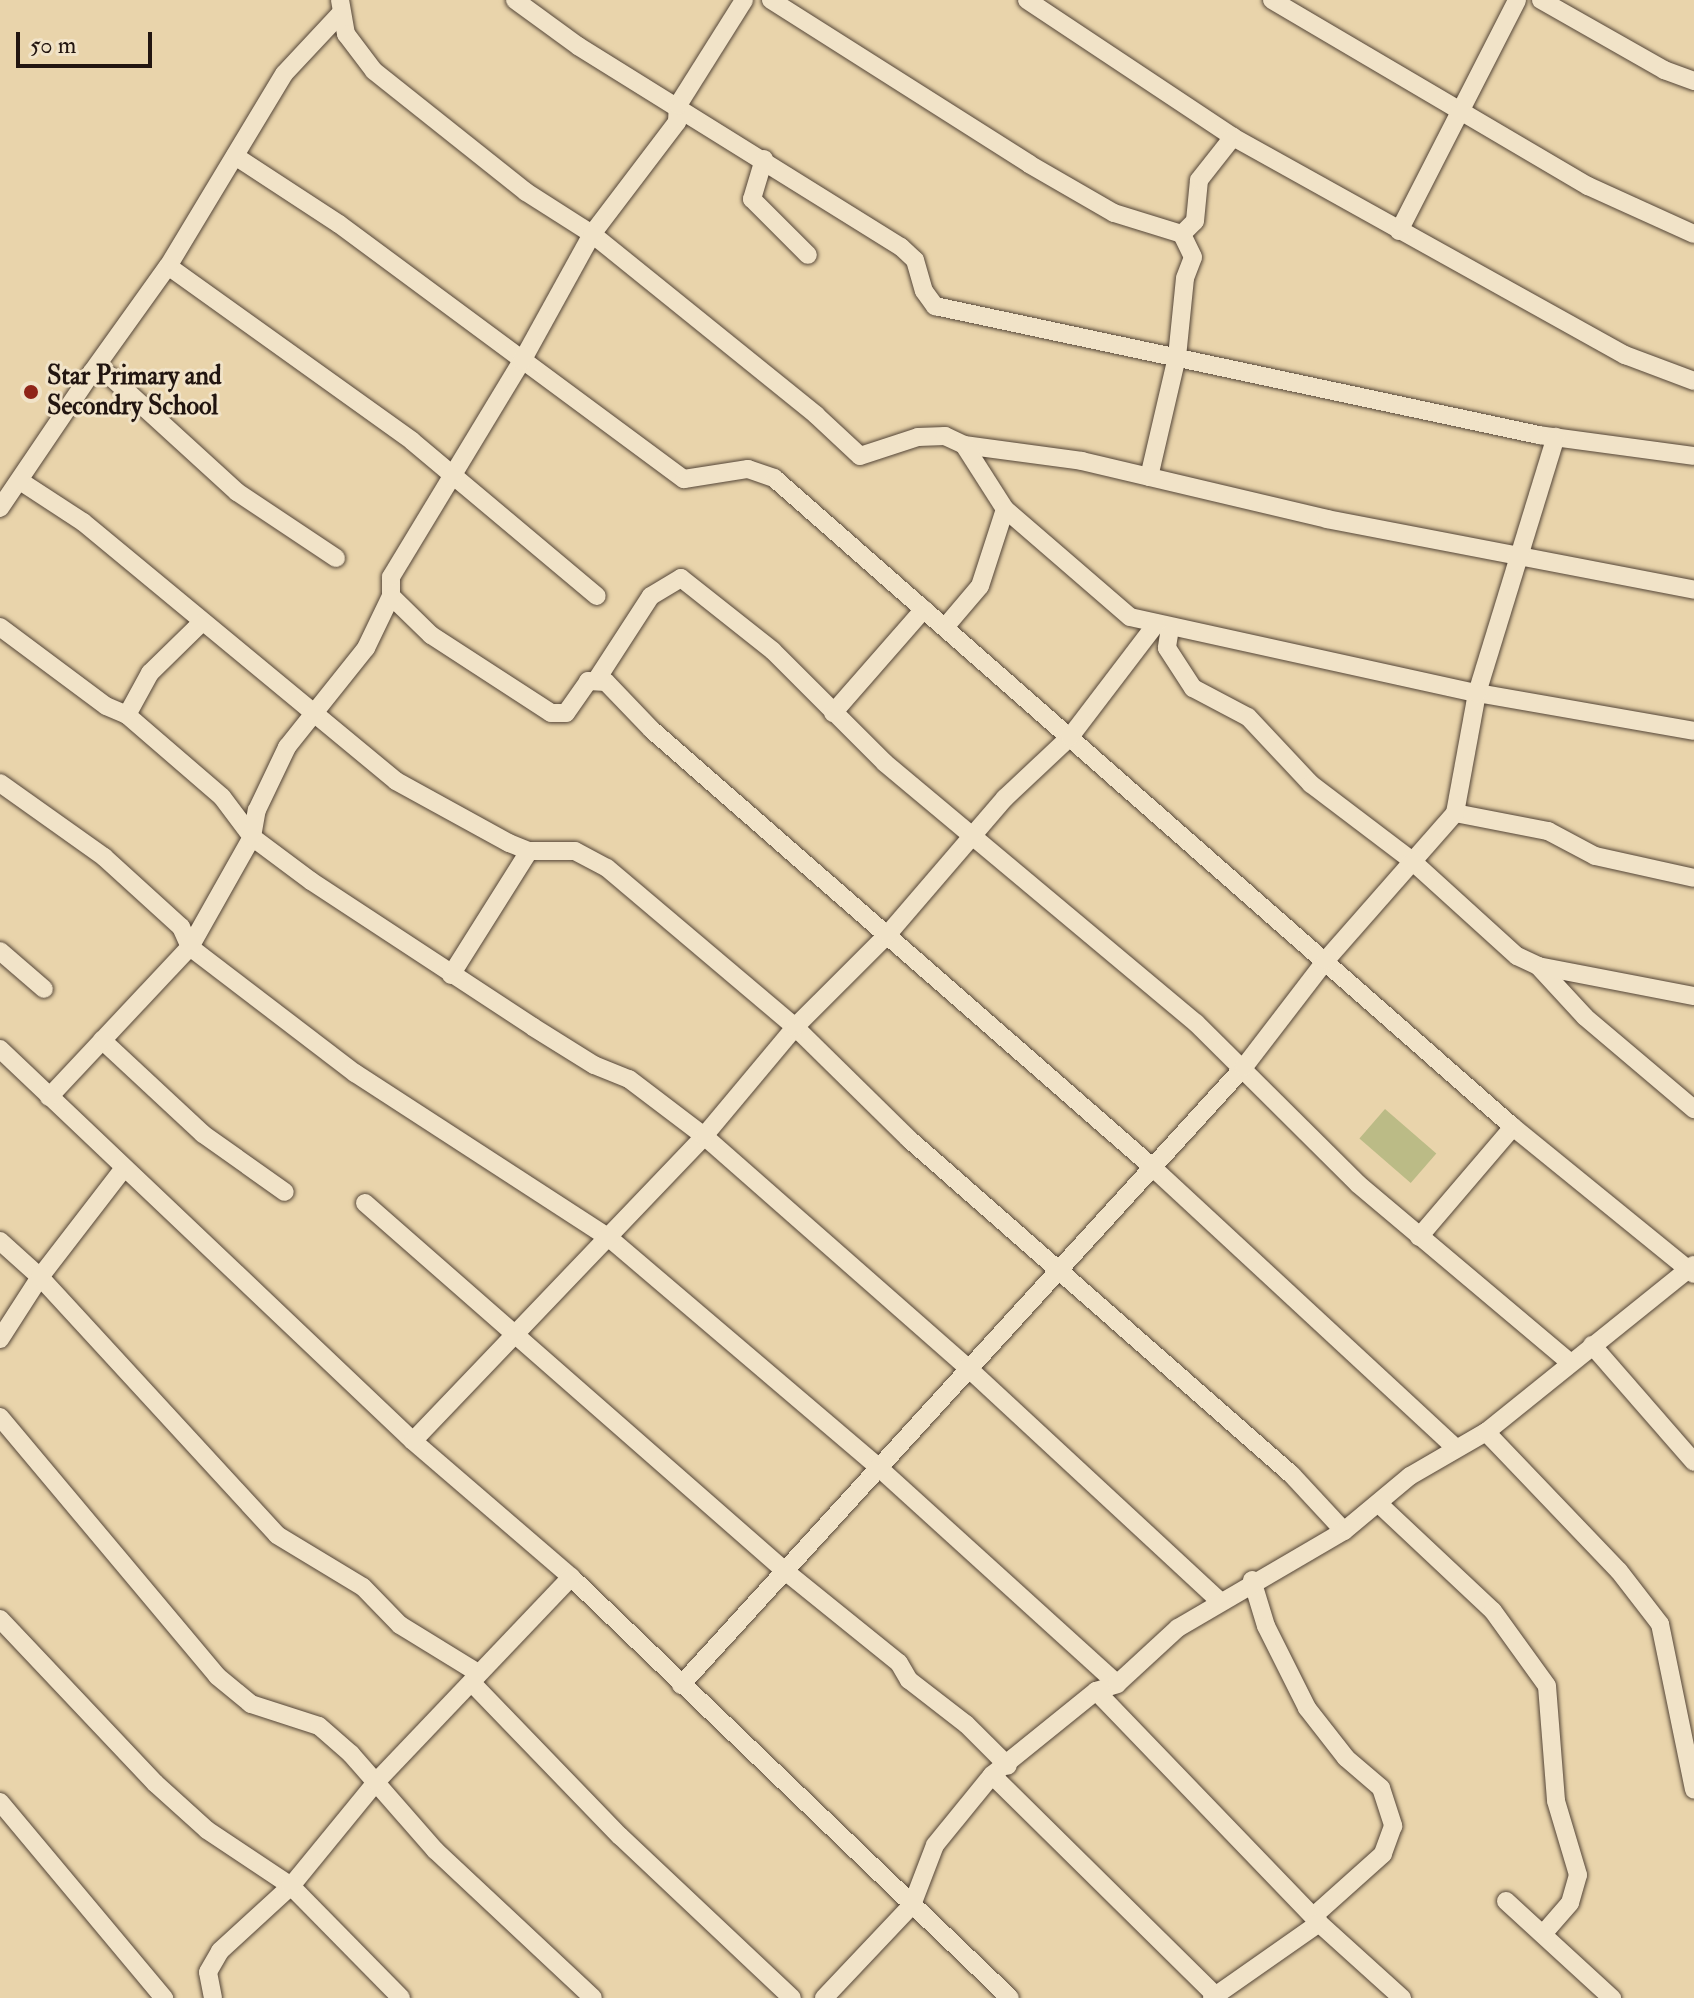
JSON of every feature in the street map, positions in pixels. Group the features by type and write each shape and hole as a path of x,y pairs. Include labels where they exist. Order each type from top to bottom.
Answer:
{"street":[{"path":"515,0 578,46 678,105 901,247 915,260 924,291 935,306 1556,437 1694,456"},
{"path":"49,1097 190,947 252,837 257,810 287,747 366,648 391,596 391,577 522,361 592,234 677,122 678,105 744,0"},
{"path":"771,0 1042,172 1114,213 1182,234 1193,257 1185,278 1177,357 1149,477"},
{"path":"1027,0 1233,137 1625,355 1694,381"},
{"path":"1272,0 1460,107 1588,186 1694,234"},
{"path":"1399,231 1517,0"},
{"path":"1541,0 1664,70 1694,81"},
{"path":"0,508 168,266 284,74 340,7"},
{"path":"340,7 355,50 374,71 526,192 592,234 816,415 860,456 918,437 945,436 964,445 1149,477 1327,519 1518,553 1694,590"},
{"path":"1182,234 1195,221 1199,180 1233,137"},
{"path":"235,156 339,224 684,479 748,469 774,478 1513,1127 1692,1270 1568,1361 1486,1432 1410,1476 1344,1531 1252,1580 1178,1628 1117,1684 1096,1691 1000,1770 935,1845 912,1905 824,1998"},
{"path":"764,159 752,199 808,255"},
{"path":"168,266 453,475 597,596"},
{"path":"92,372 110,376 237,492 336,558"},
{"path":"681,1685 967,1367 1062,1270 1150,1165 1244,1067 1326,960 1455,813 1477,693 1556,437"},
{"path":"964,445 1005,509 1130,617 1477,693 1694,731"},
{"path":"20,481 83,522 312,715 396,781 529,851 575,851 607,868 795,1027 909,1139 1062,1270 1292,1475 1344,1531"},
{"path":"946,626 980,586 1005,509"},
{"path":"391,596 431,635 551,713 566,713 588,681 597,679 651,596 681,578 773,651 885,763 975,834 1244,1067 1293,1122 1419,1237 1568,1361"},
{"path":"833,713 924,609"},
{"path":"127,715 150,673 201,623"},
{"path":"413,1441 704,1136 795,1027 888,934 975,834 1070,737 1163,626"},
{"path":"1163,626 1167,648 1193,688 1248,717 1311,784 1411,860 1517,956 1538,966 1694,996"},
{"path":"0,627 106,706 127,715 222,797 252,837 451,975 594,1065 629,1079 704,1136 967,1367 1220,1601"},
{"path":"597,679 1150,1165 1456,1448"},
{"path":"4,792 148,893 187,934 190,947 355,1073 608,1237 878,1467 1117,1684"},
{"path":"1455,813 1548,831 1595,856 1694,878"},
{"path":"451,975 529,851"},
{"path":"0,951 44,989"},
{"path":"1538,966 1585,1017 1694,1109"},
{"path":"102,1040 203,1134 285,1192"},
{"path":"0,1049 413,1441 571,1577 1010,1998"},
{"path":"1419,1237 1513,1127"},
{"path":"0,1339 40,1277 124,1168"},
{"path":"365,1203 785,1571 899,1663 909,1680 966,1724 1000,1770 1215,1997 1317,1918 1383,1854 1393,1826 1381,1788 1346,1758 1307,1708 1266,1626 1252,1580"},
{"path":"0,1241 40,1277 277,1535 363,1587 400,1625 475,1678 620,1836 792,1998"},
{"path":"1592,1345 1694,1462"},
{"path":"0,1417 217,1676 251,1704 319,1726 376,1782 435,1850 593,1998"},
{"path":"1486,1432 1619,1571 1660,1624 1694,1790"},
{"path":"1379,1504 1493,1611 1547,1686 1556,1801 1578,1875 1570,1903 1545,1932"},
{"path":"213,1998 208,1972 220,1951 291,1886 376,1782 571,1577"},
{"path":"0,1619 155,1783 207,1830 291,1886 401,1998"},
{"path":"1096,1691 1317,1918 1402,1998"},
{"path":"0,1802 164,1998"},
{"path":"1506,1901 1545,1932 1612,1998"}],"green space":[{"path":"1385,1109 1436,1154 1411,1183 1359,1138"}],"place":[{"name":"Star Primary and Secondry School","path":"31,392"}]}
